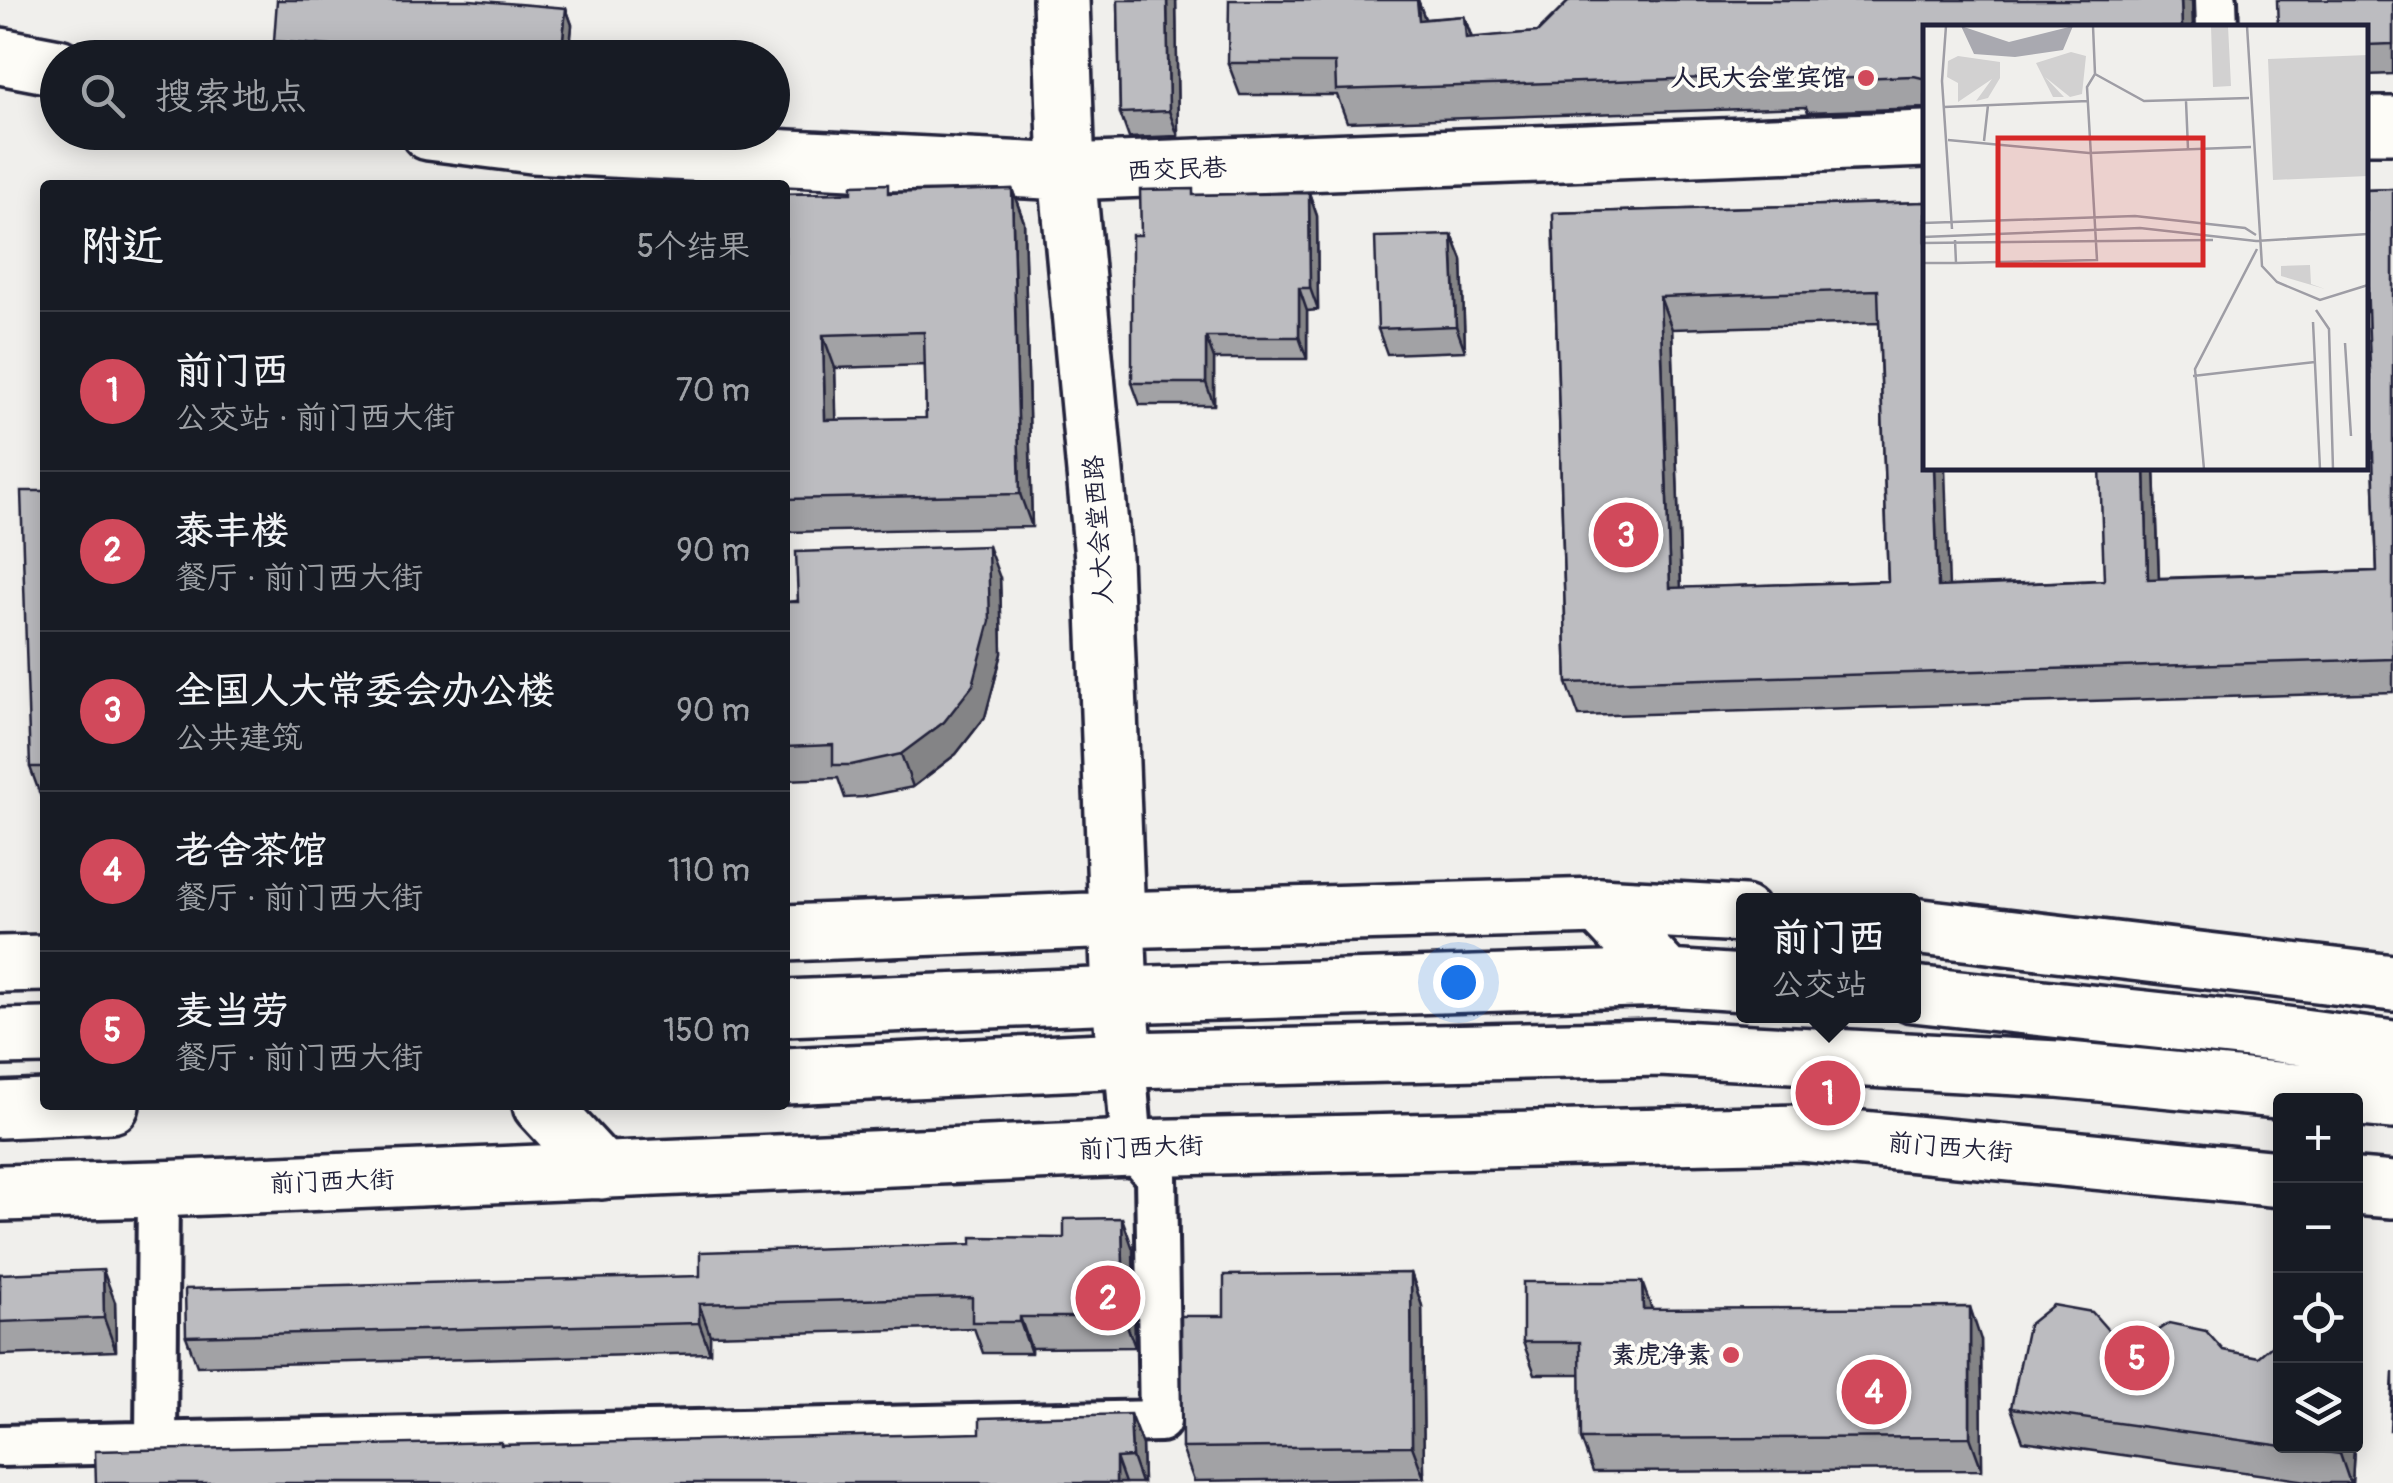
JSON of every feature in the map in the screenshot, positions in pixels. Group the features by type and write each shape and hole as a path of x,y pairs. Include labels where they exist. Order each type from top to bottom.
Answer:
{"street":[{"name":"人大会堂西路","path":"1062,0 1067,172 1103,558 1116,920 1126,1060"},
{"path":"2216,0 2217,25"},
{"path":"0,56 40,64"},
{"name":"西交民巷","path":"631,150 1067,172 1923,140"},
{"path":"1599,906 1666,978"},
{"path":"790,933 1599,906 1736,914"},
{"path":"1921,927 2393,983"},
{"path":"0,964 40,962"},
{"path":"790,1008 1666,978 1736,982"},
{"path":"1921,995 2393,1049"},
{"path":"0,1038 40,1036"},
{"path":"790,1076 1126,1060 1660,1048 2056,1068 2393,1101"},
{"path":"0,1446 1160,1421 1156,1176 1132,1148 1126,1060"},
{"path":"0,1110 40,1108"},
{"path":"546,1110 602,1171"},
{"name":"前门西大街","path":"0,1193 1132,1148 1800,1133 2273,1178"},
{"path":"2363,1187 2393,1190"},
{"path":"156,1443 158,1189"}],"building":[{"path":"277,0 470,0 566,8 563,40 274,40"},
{"path":"1118,0 1167,0 1169,111 1120,113"},
{"path":"1229,0 1417,0 1419,20 1464,16 1466,38 1538,32 1570,0 2181,0 2182,25 1923,25 1923,78 1797,80 1797,75 1336,90 1335,63 1228,63"},
{"path":"2277,0 2393,0 2393,44 2368,45 2368,25 2278,25"},
{"path":"888,184 888,193 1012,189 1020,494 790,499 790,194 852,193 852,185","holes":["924,332 926,418 825,420 823,335"]},
{"path":"1193,189 1193,195 1309,193 1310,288 1299,288 1299,337 1206,337 1206,383 1132,383 1132,235 1141,235 1140,190"},
{"path":"2393,189 2393,659 1567,683 1553,213 1923,202 1923,470 1934,470 1938,587 2104,580 2100,470 2145,470 2148,579 2377,571 2368,190","holes":["1878,290 1888,581 1670,588 1660,297"]},
{"path":"1452,235 1456,326 1378,329 1375,237"},
{"path":"21,491 40,491 40,767 30,767"},
{"path":"988,546 990,621 973,685 944,722 901,754 833,765 833,745 790,747 790,602 798,602 796,552"},
{"path":"1122,1218 1124,1317 1020,1317 1020,1322 972,1322 972,1297 699,1304 699,1323 186,1336 185,1289 700,1276 700,1252 972,1244 972,1237 1064,1238 1064,1219"},
{"path":"103,1270 104,1318 0,1322 0,1274"},
{"path":"1411,1273 1412,1446 1182,1448 1181,1316 1224,1316 1224,1275"},
{"path":"1523,1282 1642,1282 1643,1309 1970,1307 1970,1437 1581,1439 1580,1342 1523,1342"},
{"path":"2053,1305 2092,1312 2115,1338 2141,1341 2169,1323 2206,1331 2223,1350 2258,1357 2273,1344 2273,1445 2011,1408 2028,1325"},
{"path":"2393,1372 2393,1430 2390,1430"},
{"path":"1130,1414 1132,1457 1116,1458 1116,1483 96,1483 95,1451 980,1433 980,1418"}],"place":[{"name":"人民大会堂宾馆","path":"1866,78"},
{"name":"全国人大常委会办公楼","path":"1626,535"},
{"name":"前门西","path":"1828,1093"},
{"name":"泰丰楼","path":"1108,1298"},
{"name":"素虎净素","path":"1731,1355"},
{"name":"麦当劳","path":"2137,1358"},
{"name":"老舍茶馆","path":"1874,1392"}]}
